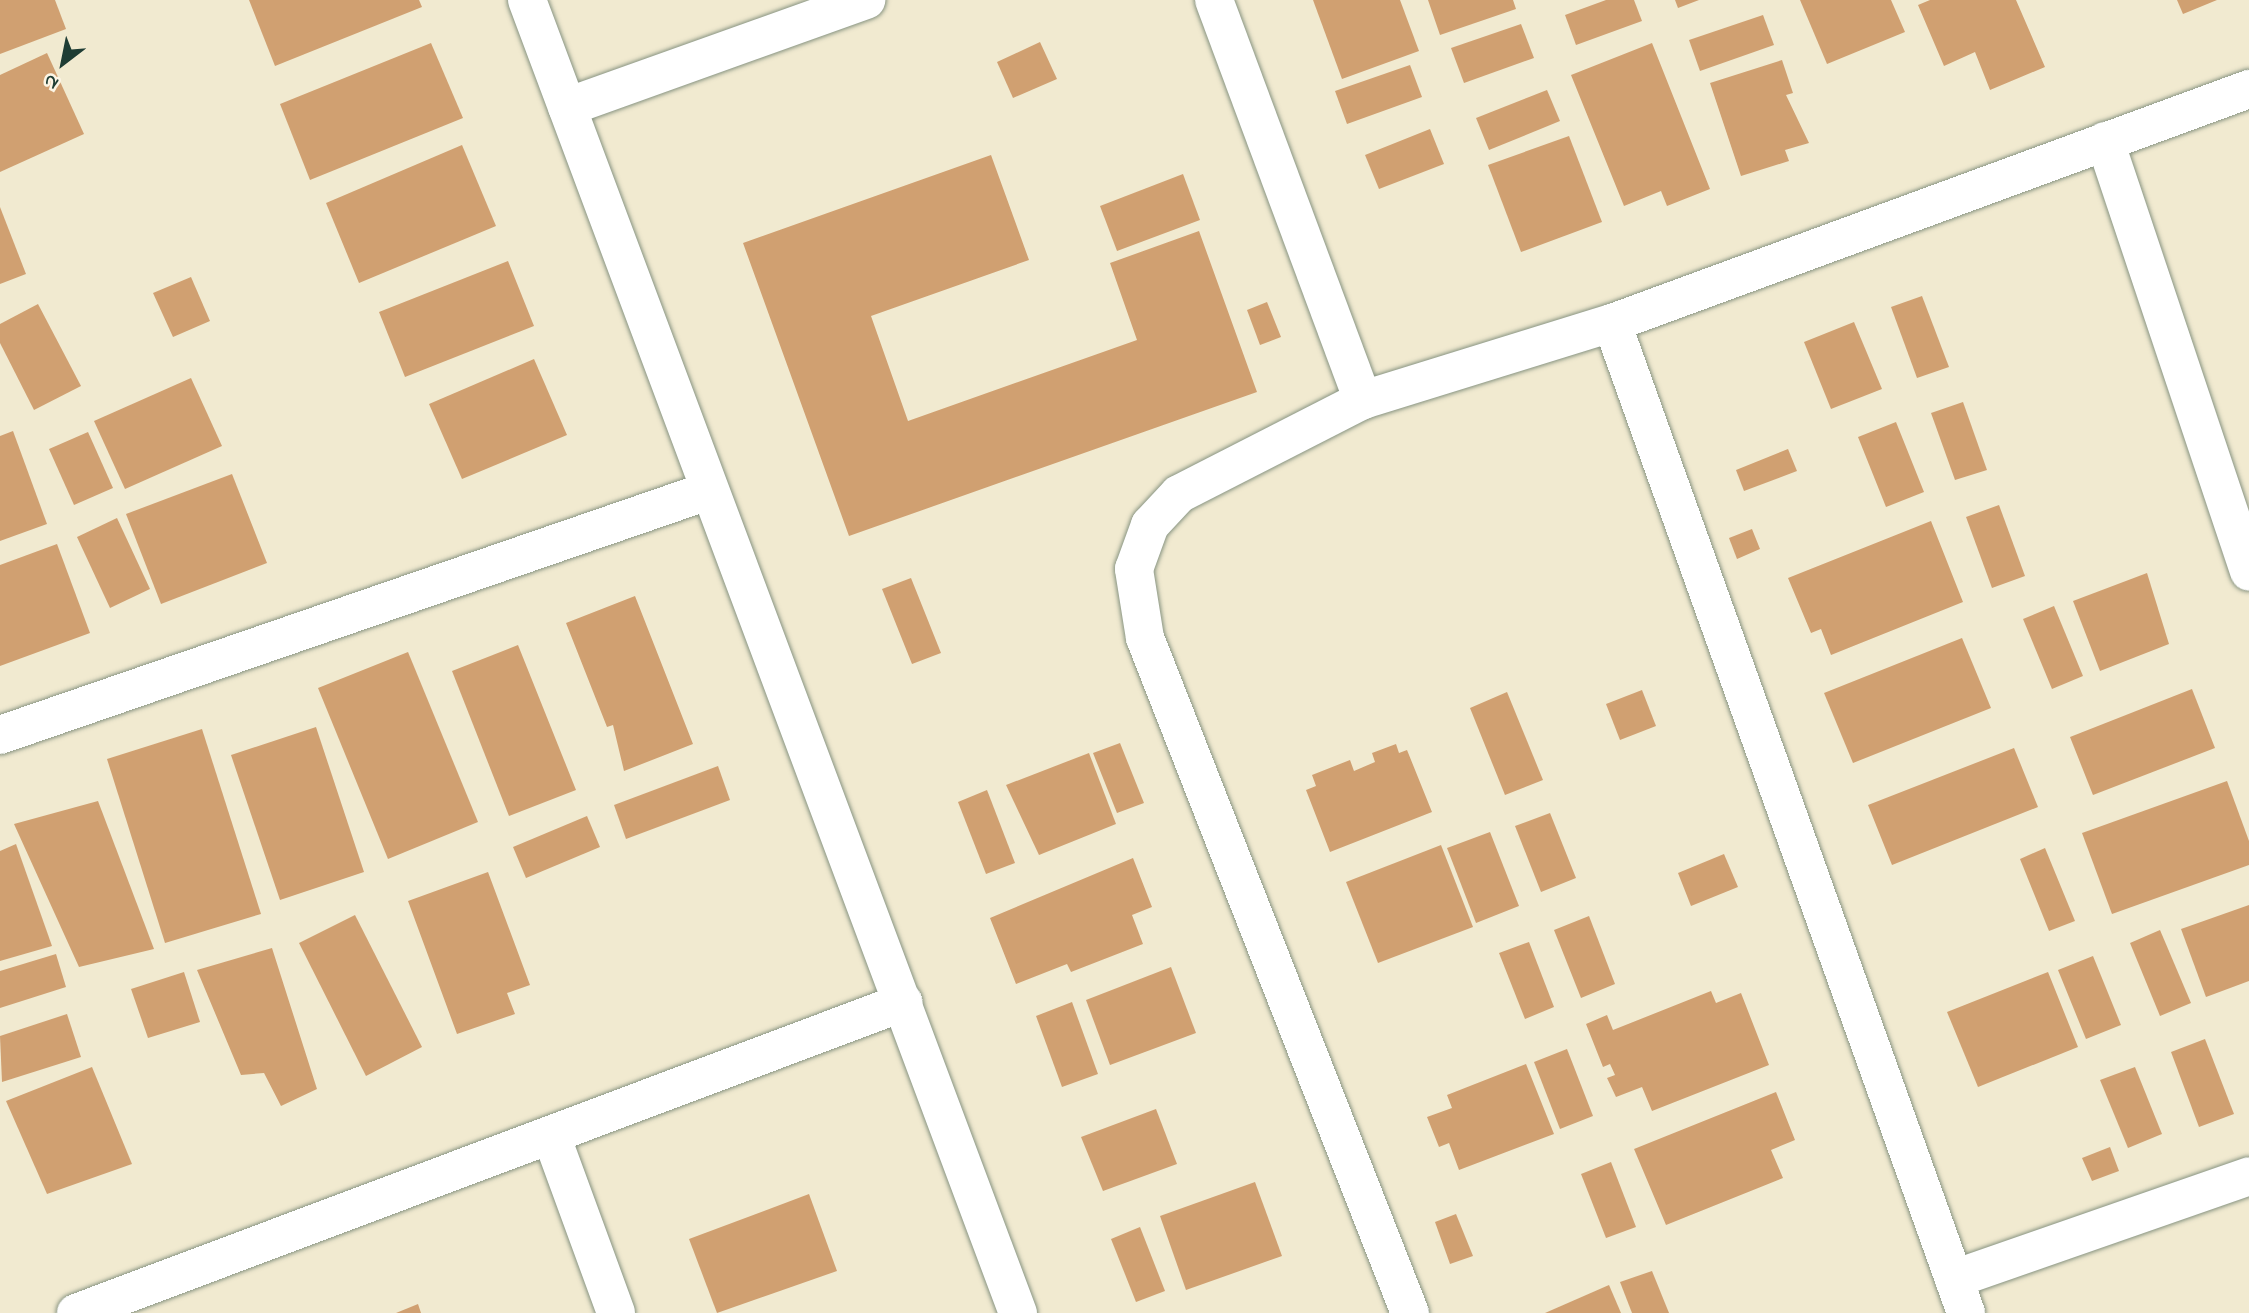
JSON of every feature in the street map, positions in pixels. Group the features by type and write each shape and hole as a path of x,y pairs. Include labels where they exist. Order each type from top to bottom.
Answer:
{"street":[{"path":"527,0 708,491 904,1002 1018,1313"},
{"path":"567,107 866,0"},
{"path":"1214,0 1363,400"},
{"path":"1410,1313 1145,638 1134,569 1150,525 1179,494 1363,400 1612,323 2249,89"},
{"path":"2105,141 2249,572"},
{"path":"1612,323 1960,1296 2249,1176"},
{"path":"0,735 708,491"},
{"path":"76,1313 904,1002"},
{"path":"551,1135 616,1313"}],"building":[{"path":"0,0 55,0 66,29 0,54"},
{"path":"249,0 419,0 422,7 275,66"},
{"path":"1313,0 1400,0 1419,51 1342,79"},
{"path":"1428,0 1513,0 1516,9 1440,35"},
{"path":"1606,0 1634,0 1642,21 1576,45 1565,15"},
{"path":"1675,0 1699,0 1678,8"},
{"path":"1800,0 1891,0 1905,32 1827,64"},
{"path":"1930,0 2016,0 2045,67 1990,90 1975,52 1944,66 1918,5"},
{"path":"2177,0 2217,0 2183,14"},
{"path":"1763,15 1774,45 1700,71 1689,40"},
{"path":"1521,24 1534,58 1464,83 1451,48"},
{"path":"1040,42 1057,79 1013,98 997,62"},
{"path":"431,43 463,118 310,180 280,104"},
{"path":"1652,43 1710,189 1667,206 1661,191 1624,206 1571,75"},
{"path":"47,53 84,134 0,172 0,75"},
{"path":"1782,60 1793,93 1786,95 1809,143 1785,150 1789,161 1741,176 1710,83"},
{"path":"1410,65 1422,97 1347,124 1335,91"},
{"path":"1547,90 1560,121 1489,150 1476,118"},
{"path":"1430,129 1444,164 1379,189 1365,155"},
{"path":"1569,136 1602,222 1521,252 1488,165"},
{"path":"462,145 496,226 359,283 326,203"},
{"path":"991,155 1029,260 871,316 908,421 1137,340 1110,263 1199,231 1257,392 849,536 743,243"},
{"path":"1183,174 1200,220 1117,251 1100,206"},
{"path":"0,207 26,274 0,284"},
{"path":"508,261 534,326 405,377 379,312"},
{"path":"191,277 210,321 173,337 153,293"},
{"path":"1922,296 1949,367 1917,378 1891,307"},
{"path":"1267,302 1281,337 1260,345 1247,310"},
{"path":"38,304 81,386 34,410 0,343 0,324"},
{"path":"1854,322 1882,389 1831,409 1804,342"},
{"path":"534,359 567,435 462,479 429,404"},
{"path":"191,378 222,446 125,489 94,421"},
{"path":"1963,402 1987,470 1955,480 1931,413"},
{"path":"1896,422 1924,492 1886,507 1858,437"},
{"path":"13,431 47,524 0,541 0,436"},
{"path":"88,432 113,488 74,505 49,449"},
{"path":"1788,449 1797,471 1744,491 1736,470"},
{"path":"232,474 267,563 161,604 126,514"},
{"path":"1999,505 2025,576 1992,588 1966,517"},
{"path":"117,518 150,589 110,608 77,537"},
{"path":"1931,521 1963,602 1831,655 1821,629 1811,633 1788,578"},
{"path":"1752,529 1760,549 1737,559 1729,538"},
{"path":"57,544 90,633 0,666 0,565"},
{"path":"2147,573 2169,644 2100,671 2073,601"},
{"path":"911,578 941,653 912,664 882,589"},
{"path":"635,596 693,744 624,771 613,725 607,727 566,623"},
{"path":"2054,606 2083,676 2052,689 2023,619"},
{"path":"1962,638 1991,708 1853,763 1824,693"},
{"path":"518,645 576,790 509,816 452,671"},
{"path":"408,652 478,822 388,859 318,688"},
{"path":"2192,689 2215,748 2093,795 2070,737"},
{"path":"1642,690 1656,726 1620,740 1606,704"},
{"path":"1507,692 1543,780 1505,795 1470,708"},
{"path":"316,727 364,872 280,900 231,755"},
{"path":"202,729 261,914 165,943 107,759"},
{"path":"1120,743 1144,803 1117,813 1093,753"},
{"path":"1396,744 1399,753 1407,750 1432,812 1330,852 1306,790 1316,786 1312,775 1350,760 1354,771 1375,762 1372,753"},
{"path":"2014,748 2038,807 1892,865 1868,805"},
{"path":"1089,753 1116,824 1039,855 1006,785"},
{"path":"718,766 730,800 626,839 614,805"},
{"path":"2227,781 2249,841 2249,865 2112,914 2082,833"},
{"path":"987,790 1015,863 986,874 958,802"},
{"path":"98,801 154,949 79,967 14,824"},
{"path":"1550,813 1576,878 1541,892 1515,826"},
{"path":"587,816 600,847 526,878 513,847"},
{"path":"1490,832 1519,906 1476,923 1447,848"},
{"path":"16,844 52,946 0,961 0,851"},
{"path":"1441,845 1473,927 1378,963 1346,882"},
{"path":"2045,848 2075,921 2049,931 2020,859"},
{"path":"1724,854 1738,887 1691,906 1678,873"},
{"path":"1133,858 1152,907 1132,915 1143,944 1071,972 1067,964 1016,984 990,918"},
{"path":"488,872 530,985 507,993 515,1014 457,1034 408,901"},
{"path":"2249,905 2249,981 2206,997 2181,929"},
{"path":"355,915 422,1047 366,1076 299,943"},
{"path":"1589,916 1615,984 1581,998 1554,930"},
{"path":"2160,930 2191,1003 2160,1016 2130,943"},
{"path":"1529,942 1554,1007 1525,1019 1499,953"},
{"path":"272,948 317,1089 281,1106 264,1073 241,1075 197,970"},
{"path":"56,954 66,987 0,1008 0,971"},
{"path":"2093,956 2121,1025 2086,1039 2058,970"},
{"path":"1171,967 1196,1033 1110,1065 1086,1000"},
{"path":"184,972 200,1022 148,1038 131,989"},
{"path":"2048,972 2078,1047 1978,1087 1947,1012"},
{"path":"1711,991 1716,1003 1741,993 1769,1065 1652,1111 1642,1087 1616,1097 1607,1078 1615,1075 1610,1064 1603,1067 1586,1024 1607,1015 1613,1030"},
{"path":"1072,1002 1098,1074 1062,1087 1036,1016"},
{"path":"67,1014 81,1057 2,1082 0,1036"},
{"path":"2205,1039 2234,1114 2199,1127 2171,1052"},
{"path":"1567,1049 1593,1116 1560,1129 1534,1062"},
{"path":"1526,1064 1554,1134 1459,1170 1449,1143 1439,1147 1427,1117 1452,1108 1447,1095"},
{"path":"92,1067 132,1164 47,1194 6,1101"},
{"path":"2135,1067 2162,1134 2128,1148 2100,1080"},
{"path":"1776,1092 1795,1140 1771,1150 1783,1178 1666,1225 1634,1149"},
{"path":"1156,1109 1177,1164 1103,1191 1081,1137"},
{"path":"2110,1147 2119,1171 2092,1181 2082,1158"},
{"path":"1611,1162 1636,1227 1606,1238 1581,1174"},
{"path":"1255,1182 1282,1256 1186,1290 1160,1216"},
{"path":"809,1194 837,1271 717,1313 689,1239"},
{"path":"1456,1214 1473,1256 1450,1264 1435,1222"},
{"path":"1140,1227 1165,1291 1136,1302 1111,1239"},
{"path":"1652,1271 1669,1313 1632,1313 1620,1282"},
{"path":"1609,1285 1621,1313 1545,1313"},
{"path":"418,1304 421,1313 396,1313"}]}
